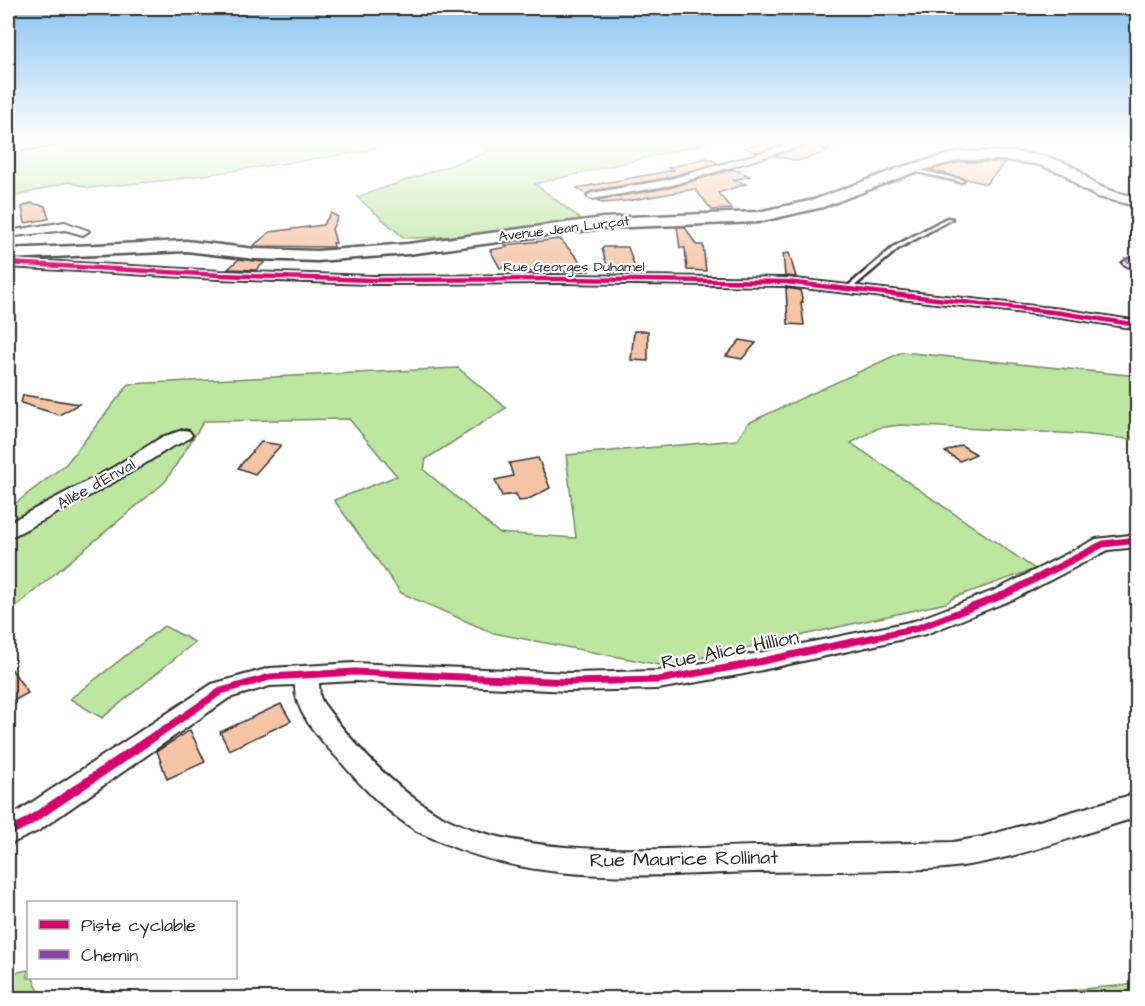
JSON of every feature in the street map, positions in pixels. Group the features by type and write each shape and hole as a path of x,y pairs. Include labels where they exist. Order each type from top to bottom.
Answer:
{"main road":[{"name":"Avenue Jean Lurçat","path":"8,254 186,246 255,254 317,256 408,249 603,223 674,218 758,217 818,204 856,188"},
{"name":"Avenue Jean Lurçat","path":"1091,188 1102,194 1137,202"}],"street":[{"path":"591,196 639,188"},
{"path":"8,234 65,226 83,231"},
{"name":"Rue Georges Duhamel","path":"8,263 361,280 638,279 786,282 1061,313 1137,325"},
{"name":"Allée d'Enval","path":"8,531 121,471 168,441 183,435"},
{"name":"Rue Alice Hillion","path":"8,832 28,822 221,692 270,677 354,672 569,682 658,680 744,665 918,628 1006,594 1103,543 1137,540"},
{"name":"Rue Maurice Rollinat","path":"307,676 308,699 361,773 379,790 418,819 446,833 480,846 517,855 584,861 650,862 953,855 982,850 1137,805"}],"lane":[{"path":"849,288 897,247 949,219"}],"green space":[{"path":"8,188 46,188 8,198"},
{"path":"384,188 540,188 581,219 471,235 404,238 357,197"},
{"path":"902,352 1137,376 1137,440 1080,434 900,425 878,428 851,443 1035,569 955,597 946,603 665,666 493,633 401,593 334,500 397,476 349,419 204,421 165,482 8,613 8,509 66,464 129,384 458,368 506,408 426,459 424,470 499,533 576,538 566,455 737,440 748,423"},
{"path":"164,626 195,642 102,718 70,699"},
{"path":"27,970 27,979 33,979 42,998 8,998 8,974"},
{"path":"1137,984 1137,998 984,998"}],"building":[{"path":"577,188 609,188 586,194"},
{"path":"667,188 734,188 718,193 732,209 712,210 695,189 627,201 602,203 597,200"},
{"path":"30,203 45,206 49,219 25,223 22,207"},
{"path":"331,213 338,217 332,229 336,243 333,243 334,247 253,246 270,232 323,225"},
{"path":"677,227 685,227 696,245 703,245 706,271 687,270 685,248 680,248"},
{"path":"560,239 589,271 514,272 515,266 500,268 490,250 507,247 505,245"},
{"path":"604,247 628,247 636,271 609,272 602,249"},
{"path":"789,253 796,277 785,276 783,254"},
{"path":"239,259 265,262 256,270 228,269"},
{"path":"786,288 800,290 804,325 788,324"},
{"path":"634,331 648,331 648,361 631,360"},
{"path":"740,340 756,343 742,359 726,356"},
{"path":"23,395 79,404 59,415 21,403"},
{"path":"261,442 281,445 255,474 238,468"},
{"path":"961,445 976,454 960,461 945,452"},
{"path":"538,458 550,488 527,500 519,501 516,494 502,496 495,480 513,476 509,463"},
{"path":"8,664 28,693 8,704"},
{"path":"281,704 291,721 229,750 220,732"},
{"path":"190,730 205,762 167,779 157,751"}],"marked path":[{"path":"1128,263 1125,258 1138,257"}],"cycle path":[{"path":"8,263 220,275 373,280 560,279 786,282 1061,313 1138,325"},
{"path":"8,832 28,822 221,691 270,677 354,672 569,682 658,680 744,665 918,628 1006,594 1103,544 1138,540"}]}
